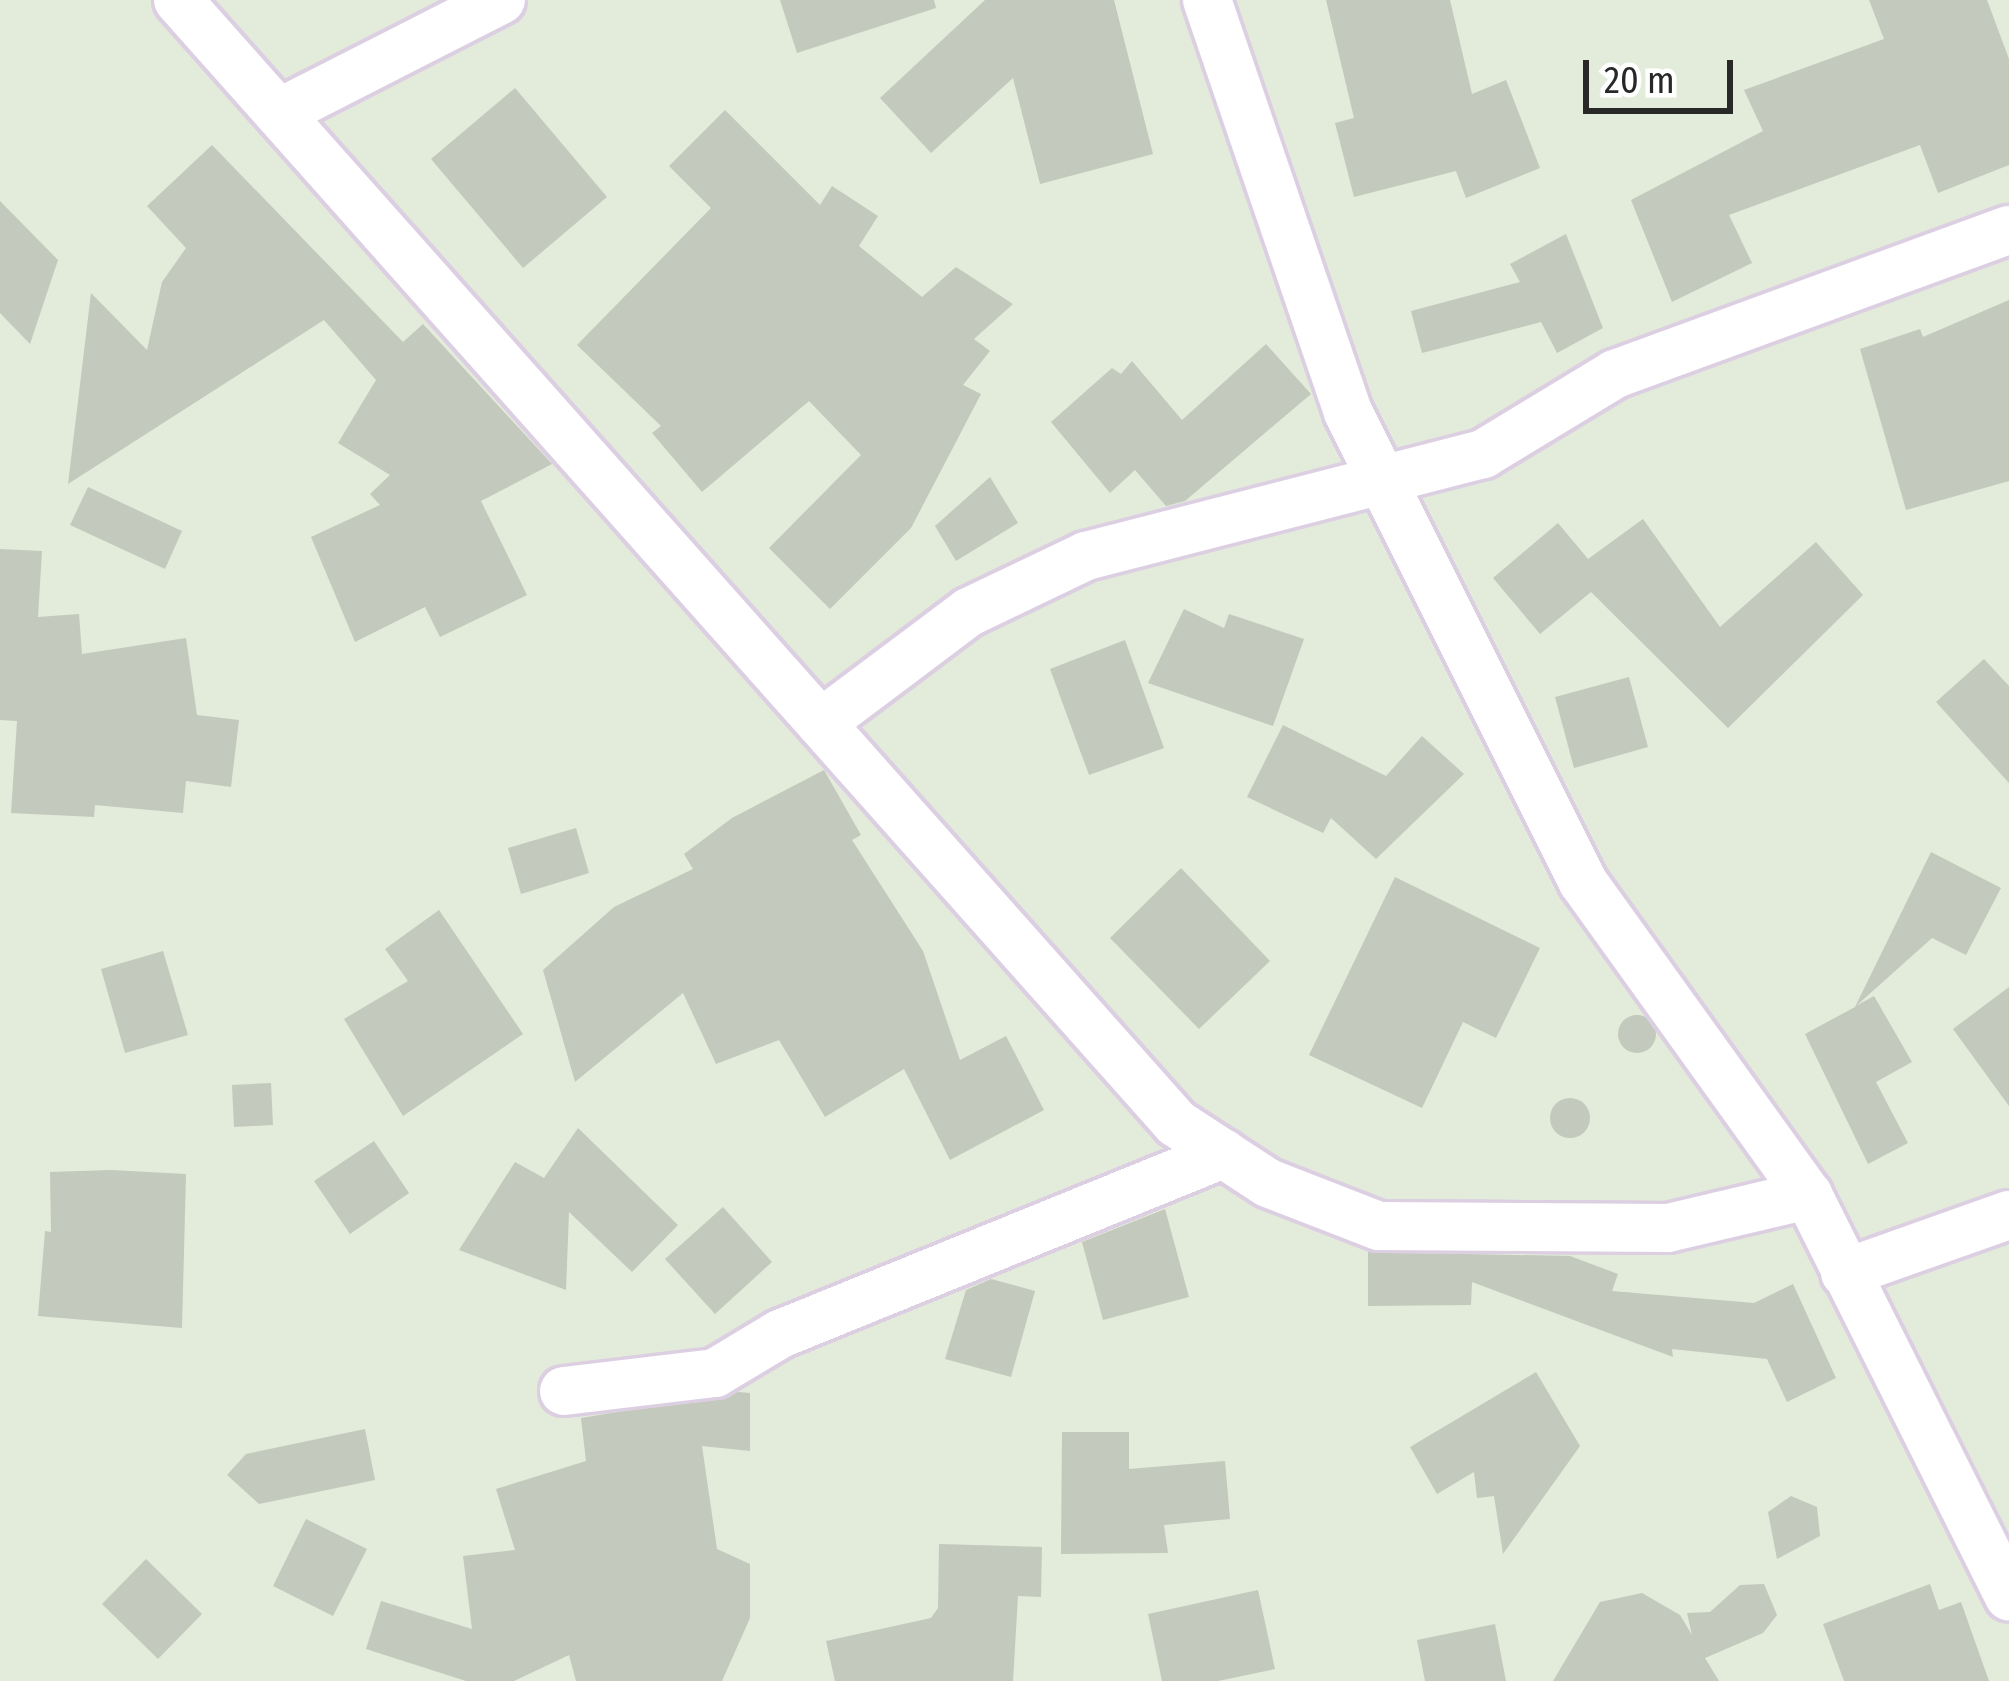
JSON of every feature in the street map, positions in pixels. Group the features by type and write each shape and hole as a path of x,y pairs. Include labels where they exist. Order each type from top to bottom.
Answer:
{"street":[{"path":"178,0 1177,1123 1268,1183 1378,1226 1668,1228 1808,1195"},
{"path":"279,113 501,0"},
{"path":"1207,0 1348,412 1583,883 1808,1195 2009,1596"},
{"path":"821,723 968,612 1086,556 1483,454 1615,374 2009,230"},
{"path":"564,1391 715,1372 780,1334 1224,1154"},
{"path":"1845,1273 2009,1215"}],"building":[{"path":"780,0 934,0 936,8 797,53"},
{"path":"985,0 1114,0 1153,154 1040,184 1013,78 931,153 880,98"},
{"path":"1326,0 1450,0 1472,94 1506,80 1540,168 1466,198 1456,171 1354,197 1335,123 1354,118"},
{"path":"1869,0 1987,0 2009,59 2009,165 1938,193 1920,145 1729,215 1752,263 1672,302 1631,200 1763,131 1744,90 1884,39"},
{"path":"515,88 607,197 523,268 431,159"},
{"path":"725,110 820,205 832,186 878,216 859,246 922,297 956,267 1013,304 974,339 990,351 963,385 981,394 911,528 830,609 769,548 861,455 809,401 702,492 652,433 661,426 577,345 711,208 669,166"},
{"path":"212,145 403,342 423,324 552,464 481,501 527,595 440,637 425,607 355,642 311,537 380,505 370,494 390,475 338,443 376,380 324,320 68,484 91,293 147,350 162,282 186,248 147,206"},
{"path":"0,201 58,260 30,344 0,313"},
{"path":"1566,234 1603,328 1557,353 1541,322 1422,353 1411,311 1520,282 1510,264"},
{"path":"2009,300 2009,481 1906,510 1860,349 1920,329 1923,337"},
{"path":"1266,344 1311,394 1185,501 1166,506 1135,470 1110,493 1051,422 1112,368 1121,374 1132,361 1182,420"},
{"path":"990,477 1018,523 956,561 935,526"},
{"path":"88,487 182,531 165,569 70,525"},
{"path":"1643,519 1720,627 1816,542 1863,595 1728,728 1591,592 1540,634 1493,578 1558,523 1588,559"},
{"path":"0,549 42,551 38,617 79,614 82,654 186,638 197,715 239,720 231,787 186,781 183,813 95,805 94,817 11,813 17,721 0,720"},
{"path":"1184,609 1224,628 1229,614 1304,639 1273,726 1148,683"},
{"path":"1125,640 1164,748 1089,775 1050,669"},
{"path":"1984,659 2009,686 2009,783 1936,702"},
{"path":"1629,677 1648,747 1574,768 1555,697"},
{"path":"1283,725 1386,776 1422,736 1464,774 1376,859 1331,818 1323,833 1247,797"},
{"path":"824,770 861,835 852,840 923,951 960,1060 1006,1036 1044,1110 950,1160 904,1069 825,1117 779,1040 716,1064 683,993 575,1082 543,970 614,907 693,869 684,854 732,818"},
{"path":"576,828 589,873 521,894 508,848"},
{"path":"1931,852 2001,888 1966,955 1932,938 1856,1006 1874,996 1912,1062 1876,1082 1908,1143 1868,1164 1805,1034 1855,1007"},
{"path":"1181,868 1270,961 1199,1029 1110,938"},
{"path":"1395,877 1540,948 1496,1038 1463,1022 1422,1108 1309,1055"},
{"path":"439,910 523,1034 403,1116 344,1019 408,981 385,949"},
{"path":"163,951 188,1035 125,1053 101,969"},
{"path":"2009,987 2009,1106 1953,1029"},
{"path":"1637,1015 1651,1020 1656,1034 1651,1048 1637,1053 1623,1048 1618,1034 1623,1020"},
{"path":"271,1083 273,1125 234,1127 232,1085"},
{"path":"1570,1098 1584,1104 1590,1118 1584,1132 1570,1138 1556,1132 1550,1118 1556,1104"},
{"path":"578,1128 678,1225 632,1272 569,1212 566,1290 459,1250 515,1162 544,1178"},
{"path":"374,1141 409,1193 350,1234 314,1181"},
{"path":"50,1172 186,1174 182,1328 38,1316 45,1231 51,1232"},
{"path":"723,1207 772,1262 715,1314 665,1259"},
{"path":"1165,1209 1189,1297 1103,1320 1082,1242"},
{"path":"1368,1252 1570,1256 1618,1274 1612,1291 1754,1303 1793,1284 1836,1378 1787,1402 1767,1359 1672,1349 1673,1357 1472,1282 1471,1305 1368,1306"},
{"path":"991,1279 1035,1291 1011,1377 945,1359 966,1290"},
{"path":"1536,1372 1580,1446 1503,1554 1494,1496 1477,1498 1474,1472 1437,1494 1410,1447"},
{"path":"750,1393 750,1451 702,1446 717,1549 750,1564 750,1618 722,1681 576,1681 569,1655 514,1681 466,1681 366,1649 381,1601 472,1629 463,1556 515,1550 496,1489 586,1461 581,1418"},
{"path":"365,1429 375,1480 259,1504 227,1475 246,1454"},
{"path":"1062,1432 1129,1432 1129,1469 1225,1461 1230,1519 1164,1525 1168,1553 1061,1554"},
{"path":"1791,1496 1817,1507 1820,1536 1777,1559 1768,1512"},
{"path":"306,1519 367,1549 333,1616 273,1586"},
{"path":"939,1544 1042,1547 1041,1597 1018,1596 1013,1681 835,1681 826,1641 931,1618 938,1608"},
{"path":"146,1559 202,1614 158,1659 102,1604"},
{"path":"1764,1584 1777,1615 1763,1633 1705,1658 1719,1681 1553,1681 1600,1602 1642,1593 1680,1615 1692,1635 1687,1613 1710,1612 1740,1585"},
{"path":"1930,1584 1939,1610 1961,1602 1989,1681 1844,1681 1823,1624"},
{"path":"1258,1590 1275,1669 1218,1681 1162,1681 1148,1614"},
{"path":"1495,1624 1506,1681 1425,1681 1417,1640"}]}
